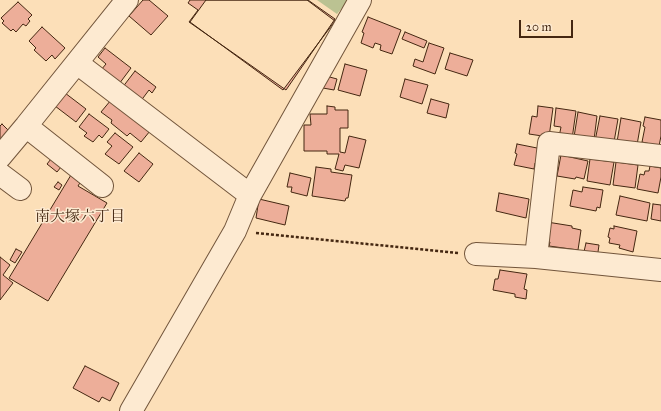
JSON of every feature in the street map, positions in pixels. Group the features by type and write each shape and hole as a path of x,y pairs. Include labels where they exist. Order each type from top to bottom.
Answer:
{"street":[{"path":"0,157 77,64 127,0"},
{"path":"131,411 235,231 250,195 360,0"},
{"path":"77,64 250,195"},
{"path":"26,126 102,186"},
{"path":"536,257 549,143 661,156"},
{"path":"0,174 20,189"},
{"path":"476,254 536,257 661,270"}],"path":[{"path":"235,231 476,254"}],"green space":[{"path":"317,0 349,0 337,14"}],"building":[{"path":"143,0 149,0 168,16 151,35 129,16"},
{"path":"190,0 308,0 335,19 286,90 189,22 198,10 188,3"},
{"path":"206,0 307,0 335,21 283,90 190,22"},
{"path":"18,2 32,15 28,19 30,21 26,26 23,24 16,32 13,29 11,31 2,23 4,21 1,18"},
{"path":"368,17 401,30 392,54 380,50 381,45 375,43 373,48 361,43 364,33 362,32"},
{"path":"42,27 65,48 55,59 52,55 46,61 34,50 36,48 29,41"},
{"path":"405,32 427,41 424,48 402,39"},
{"path":"429,43 444,48 435,74 413,66 415,59 423,62"},
{"path":"105,48 131,68 119,84 101,70 106,64 98,57"},
{"path":"450,53 473,60 467,76 445,69"},
{"path":"345,64 367,70 360,96 338,90"},
{"path":"135,71 156,87 152,93 149,90 140,102 122,88"},
{"path":"326,76 337,79 334,90 323,88"},
{"path":"405,79 428,85 422,104 400,97"},
{"path":"65,93 86,109 76,122 55,106"},
{"path":"431,99 449,104 446,118 427,113"},
{"path":"111,100 150,131 141,142 130,133 127,136 111,123 112,120 101,112"},
{"path":"327,106 335,107 335,110 348,110 348,128 340,128 340,152 345,153 349,136 366,140 359,168 345,165 343,171 335,169 339,154 327,154 327,151 304,151 304,125 311,125 310,114 327,114"},
{"path":"538,106 553,108 549,137 529,134 532,116 537,117"},
{"path":"556,108 576,111 572,139 559,137 561,127 554,126"},
{"path":"578,112 597,116 594,140 574,137"},
{"path":"89,114 109,129 102,138 99,135 93,142 84,136 87,133 79,127"},
{"path":"600,116 618,119 614,142 595,141"},
{"path":"645,117 661,120 661,136 659,146 642,142"},
{"path":"621,118 641,122 637,145 617,142"},
{"path":"2,124 11,133 0,142 0,126"},
{"path":"115,133 133,147 119,164 105,154 112,146 107,142"},
{"path":"517,144 542,149 539,164 535,163 534,169 514,165 517,154 515,153"},
{"path":"139,153 153,164 139,182 124,171"},
{"path":"561,155 588,161 584,179 557,176"},
{"path":"51,159 61,167 57,172 47,164"},
{"path":"590,159 614,162 610,185 587,181"},
{"path":"616,162 638,165 635,188 613,185"},
{"path":"650,166 661,168 658,193 637,189 640,174 644,175 645,171 649,171"},
{"path":"316,167 331,169 331,172 352,175 348,198 346,198 345,201 312,196"},
{"path":"290,173 311,178 307,196 291,192 292,187 287,187"},
{"path":"71,175 81,181 78,186 107,203 48,301 9,278"},
{"path":"58,182 62,185 59,190 54,187"},
{"path":"583,187 603,190 600,208 597,207 596,211 570,206 573,190 582,192"},
{"path":"499,193 529,199 526,218 496,211"},
{"path":"620,196 650,203 647,221 616,215"},
{"path":"259,199 289,206 285,225 256,218"},
{"path":"653,204 661,205 661,221 651,219"},
{"path":"547,222 572,226 572,228 581,230 578,250 549,246 550,242 544,241"},
{"path":"614,226 637,231 633,252 619,248 620,245 609,243 610,238 608,237 610,228 614,229"},
{"path":"586,243 599,245 597,259 583,256"},
{"path":"16,249 22,252 15,263 10,260"},
{"path":"0,257 10,265 3,275 13,283 0,300"},
{"path":"500,270 527,274 524,289 527,290 526,299 515,297 515,294 493,290 495,279 498,279"},
{"path":"85,366 119,383 110,401 102,397 99,402 73,388"}],"district":[{"name":"南大塚六丁目","path":"80,217"}]}
